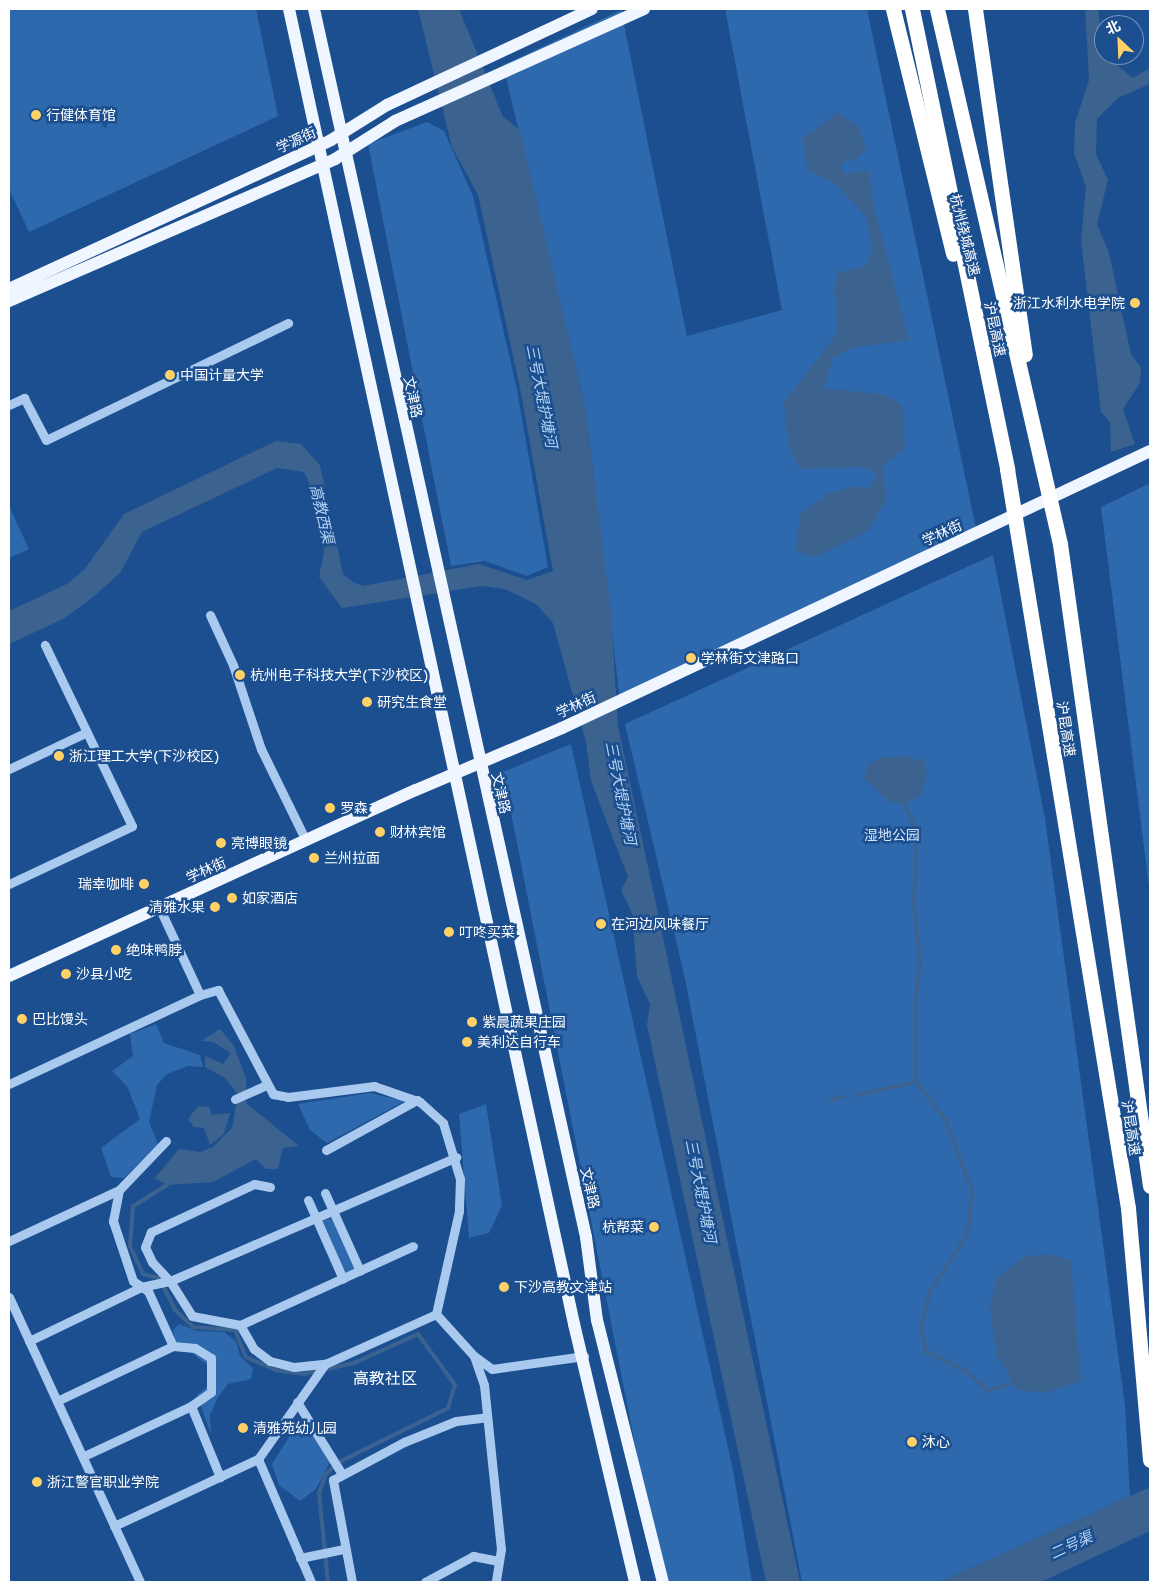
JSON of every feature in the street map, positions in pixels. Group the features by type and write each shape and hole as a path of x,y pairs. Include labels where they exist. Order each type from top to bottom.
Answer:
{"highway":[{"name":"杭州绕城高速","path":"893,9 1007,469"},
{"name":"沪昆高速","path":"912,9 1007,469 1128,1208 1150,1460"},
{"name":"沪昆高速","path":"937,9 1060,544 1150,1186"},
{"path":"975,9 1042,464"}],"main road":[{"path":"289,9 319,146 321,164 635,1582"},
{"name":"文津路","path":"314,9 343,133 344,153 432,552 586,1237 597,1320 663,1582"},
{"name":"学源街","path":"9,289 319,146 387,105 502,49 592,9"},
{"path":"9,301 321,164 423,109 644,9"},
{"name":"学林街","path":"9,976 455,773 562,728 1150,451"}],"street":[{"path":"9,405 24,398 46,440 288,323"},
{"path":"210,615 233,665 261,749 306,841"},
{"path":"9,884 132,826 45,645"},
{"path":"9,769 87,732"},
{"path":"159,907 200,995"},
{"path":"9,1084 200,995 218,990 266,1086 273,1094 288,1097 374,1086 417,1100 443,1123 456,1157 459,1211 436,1314"},
{"path":"235,1099 266,1086"},
{"path":"326,1150 417,1100"},
{"path":"9,1241 119,1190 166,1140"},
{"path":"29,1341 141,1287 170,1281 456,1157"},
{"path":"270,1187 254,1184 151,1232 145,1247 170,1281 192,1316 240,1324 413,1246"},
{"path":"119,1190 112,1221 122,1257 141,1287 148,1291 173,1346"},
{"path":"325,1193 360,1271"},
{"path":"308,1200 343,1279"},
{"path":"9,1297 84,1456 140,1582"},
{"path":"436,1314 474,1356 492,1369 584,1356"},
{"path":"240,1324 254,1349 270,1361 294,1367 325,1364 436,1314"},
{"path":"57,1401 173,1346 195,1348 211,1358 211,1392 191,1406 84,1456"},
{"path":"474,1356 484,1385 488,1417 499,1561 496,1582"},
{"path":"114,1526 258,1460 325,1364"},
{"path":"297,1402 335,1458 341,1473"},
{"path":"191,1406 220,1477"},
{"path":"352,1582 340,1549 333,1480 341,1473 456,1421 488,1417"},
{"path":"258,1460 311,1582"},
{"path":"300,1558 320,1551 340,1549"},
{"path":"425,1582 473,1556 499,1561"}],"green space":[{"path":"9,9 256,9 278,116 29,232 9,189"},
{"path":"725,9 867,9 977,533 620,701 586,412 503,65 621,10 687,336 782,310"},
{"path":"427,122 444,131 473,196 517,390 548,567 527,576 485,561 451,566 368,144"},
{"path":"1150,483 1150,895 1101,507"},
{"path":"9,506 29,549 9,558"},
{"name":"湿地公园","path":"993,555 1045,818 1125,1405 1130,1496 940,1582 802,1582 685,979 625,724"},
{"path":"571,744 733,1470 752,1582 662,1582 503,772"},
{"path":"156,1024 164,1043 200,1055 203,1067 188,1066 167,1074 157,1085 149,1122 158,1144 124,1178 111,1177 101,1148 140,1119 127,1086 112,1071 133,1056 130,1034"},
{"path":"370,1093 405,1101 327,1143 310,1130 298,1104"},
{"path":"486,1104 502,1206 489,1233 469,1238 459,1114"},
{"path":"333,1217 355,1269 345,1273 323,1221"},
{"path":"179,1324 197,1331 224,1332 236,1341 240,1356 253,1368 251,1379 228,1384 218,1397 210,1415 211,1434 197,1395 207,1387 209,1366 176,1342 173,1330"},
{"path":"293,1431 314,1437 333,1456 316,1489 300,1501 279,1485 272,1464"}],"water":[{"path":"418,9 459,9 503,117 520,130 586,412 611,612 618,726 800,1582 766,1582 647,1025 650,1004 637,977 632,913 621,890 628,877 591,781 586,742 553,623 536,604 505,589 482,586 342,608 319,577 324,551 310,485 304,472 277,468 142,532 120,573 92,598 63,619 9,644 9,611 67,584 84,570 124,514 276,441 301,444 320,465 343,574 353,582 363,586 479,564 527,580 553,571 520,388 478,195 452,147"},
{"path":"1085,9 1098,9 1099,15 1094,15 1094,65 1117,65 1133,78 1150,68 1150,84 1118,98 1097,119 1096,154 1108,180 1097,224 1109,253 1131,354 1141,368 1140,383 1123,409 1135,444 1111,452 1110,422 1101,412 1081,240 1086,187 1074,153 1075,123 1089,80"},
{"path":"838,112 858,127 866,149 857,159 841,163 844,174 869,170 873,203 909,340 851,348 832,359 824,388 886,395 902,405 905,448 882,467 887,498 868,531 815,557 796,551 800,515 827,494 856,486 871,488 876,474 865,467 800,469 788,446 784,402 838,332 834,289 838,272 865,267 873,249 866,217 836,184 808,171 802,139"},
{"path":"906,756 925,762 927,777 921,794 905,805 887,800 864,778 868,764 883,757"},
{"path":"220,1029 234,1046 246,1078 246,1103 299,1146 283,1148 278,1169 266,1169 256,1159 213,1182 167,1185 155,1178 179,1149 200,1152 213,1147 232,1128 238,1094 225,1078 205,1067 205,1056 223,1064 231,1053 213,1042 201,1041"},
{"path":"198,1106 209,1107 212,1115 230,1113 224,1134 210,1145 204,1128 194,1127 188,1119"},
{"path":"1047,1254 1071,1260 1081,1381 1045,1393 1018,1390 996,1354 990,1305 996,1279 1024,1257"},
{"name":"二号渠","path":"1150,1487 1150,1531 1041,1582 940,1582"}],"waterway":[{"path":"905,805 917,831 914,903 920,963 915,1007 916,1082 945,1119 972,1190 968,1233 930,1292 921,1329 926,1352 966,1371 988,1391 1014,1382"},
{"path":"857,1095 916,1082"},
{"path":"831,1100 844,1097"},
{"path":"167,1185 133,1206 130,1246 143,1274 159,1278 175,1310 193,1327 235,1330 246,1357 275,1370 304,1374 354,1363 418,1334 455,1385 448,1408 337,1463 326,1474 319,1493 328,1582"}],"place":[{"name":"行健体育馆","path":"36,115"},
{"name":"浙江水利水电学院","path":"1135,303"},
{"name":"中国计量大学","path":"170,375"},
{"name":"学林街文津路口","path":"691,658"},
{"name":"杭州电子科技大学(下沙校区)","path":"240,675"},
{"name":"研究生食堂","path":"367,702"},
{"name":"浙江理工大学(下沙校区)","path":"59,756"},
{"name":"罗森","path":"330,808"},
{"name":"财林宾馆","path":"380,832"},
{"name":"亮博眼镜","path":"221,843"},
{"name":"兰州拉面","path":"314,858"},
{"name":"瑞幸咖啡","path":"144,884"},
{"name":"如家酒店","path":"232,898"},
{"name":"清雅水果","path":"215,907"},
{"name":"在河边风味餐厅","path":"601,924"},
{"name":"叮咚买菜","path":"449,932"},
{"name":"绝味鸭脖","path":"116,950"},
{"name":"沙县小吃","path":"66,974"},
{"name":"巴比馒头","path":"22,1019"},
{"name":"紫晨蔬果庄园","path":"472,1022"},
{"name":"美利达自行车","path":"467,1042"},
{"name":"杭帮菜","path":"654,1227"},
{"name":"下沙高教文津站","path":"504,1287"},
{"name":"清雅苑幼儿园","path":"243,1428"},
{"name":"沐心","path":"912,1442"},
{"name":"浙江警官职业学院","path":"37,1482"}],"district":[{"name":"高教社区","path":"385,1378"}],"water label":[{"name":"三号大堤护塘河","path":"542,396"},
{"name":"高教西渠","path":"322,514"},
{"name":"三号大堤护塘河","path":"621,793"},
{"name":"三号大堤护塘河","path":"701,1191"}]}
